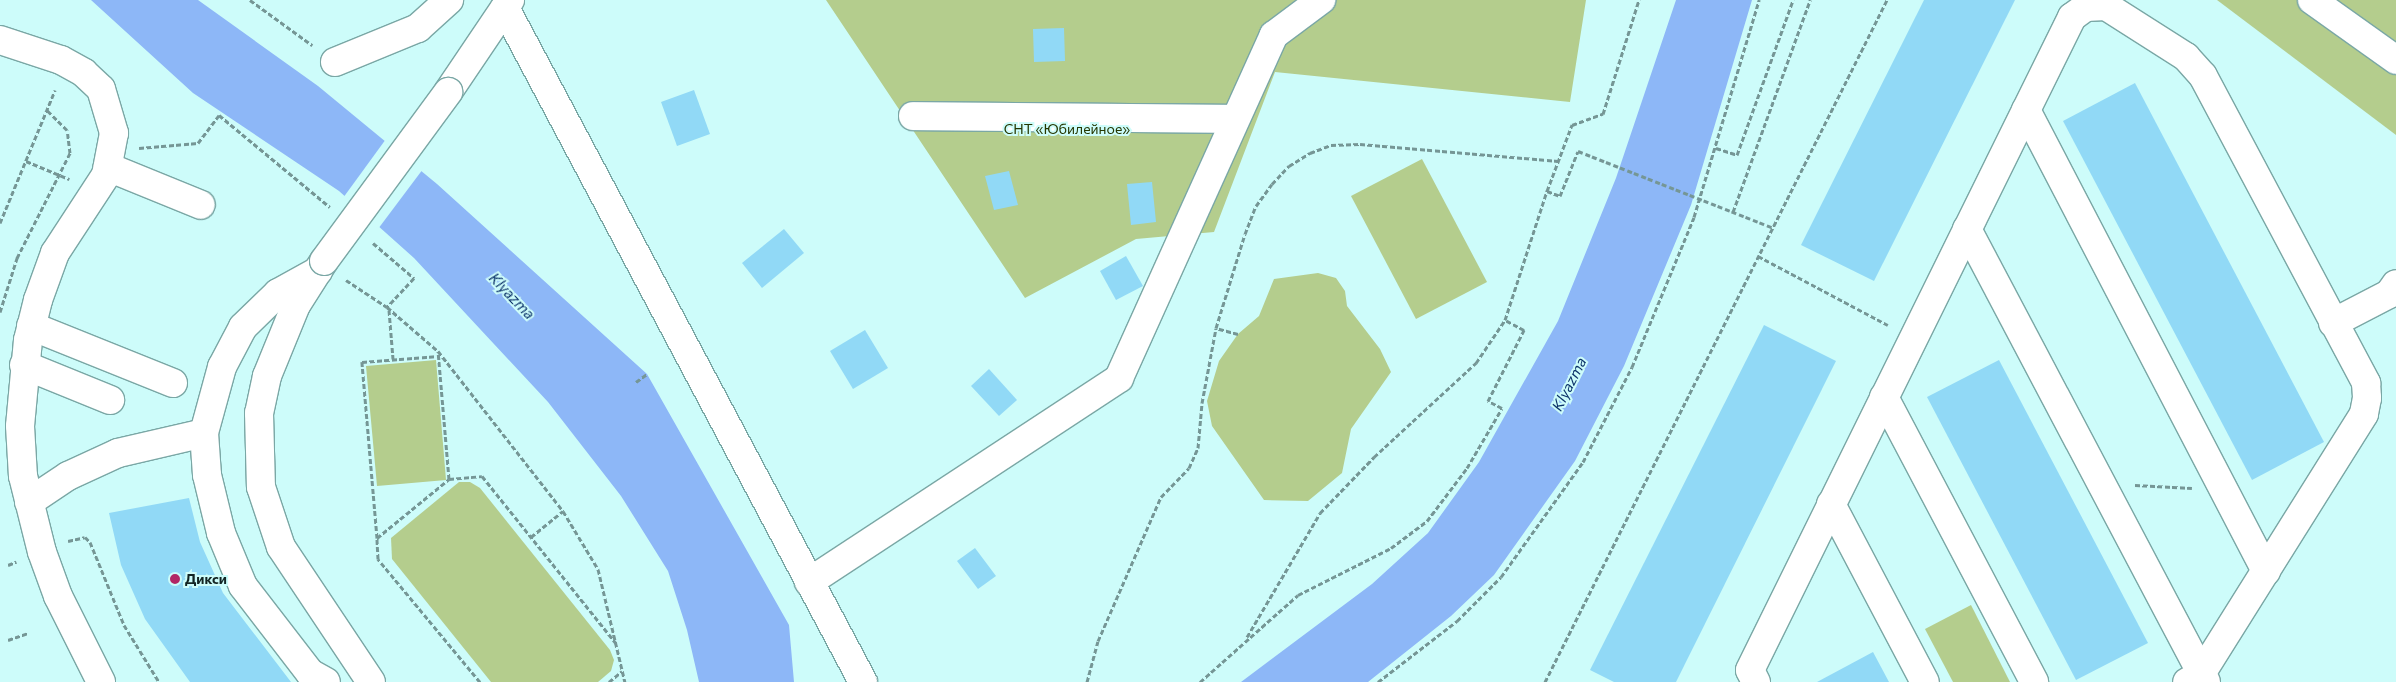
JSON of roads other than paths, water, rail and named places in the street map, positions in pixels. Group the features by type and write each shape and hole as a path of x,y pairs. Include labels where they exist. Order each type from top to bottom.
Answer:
{"street":[{"path":"335,62 418,28 449,0"},
{"path":"809,582 1119,378 1232,119 1274,35 1321,0"},
{"path":"2312,0 2396,60"},
{"path":"372,682 281,547 261,487 259,413 267,376 283,332 329,270 507,4 863,682"},
{"path":"1750,678 1831,504 2072,17 2086,7 2106,6 2186,56 2203,76 2366,384 2364,414 2198,679"},
{"path":"0,40 66,63 101,89 110,110 106,169 55,253 31,326 24,365 20,426 29,502 42,552 58,596 101,682"},
{"path":"2026,110 2266,571"},
{"path":"913,116 1232,119"},
{"path":"106,169 201,205"},
{"path":"1967,229 2101,482 2198,679"},
{"path":"326,682 310,673 243,586 221,533 207,475 204,433 222,367 243,327 278,293 329,270"},
{"path":"2333,323 2389,294 2396,284"},
{"path":"31,326 173,383"},
{"path":"24,365 110,400"},
{"path":"1884,397 2034,682"},
{"path":"29,502 68,476 118,452 204,433"},
{"path":"1831,504 1925,682"}],"water":[{"name":"Klyazma","path":"91,0 198,0 318,86 437,184 647,374 789,625 794,682 699,682 687,630 668,571 621,496 548,402 414,258 339,191 193,93"},
{"name":"Klyazma","path":"1676,0 1752,0 1691,205 1624,366 1575,461 1494,575 1451,616 1368,682 1241,682 1372,584 1428,533 1479,462 1558,321 1616,178"}],"place":[{"name":"Дикси","path":"175,579"}],"park label":[{"name":"СНТ «Юбилейное»","path":"1067,129"}]}
